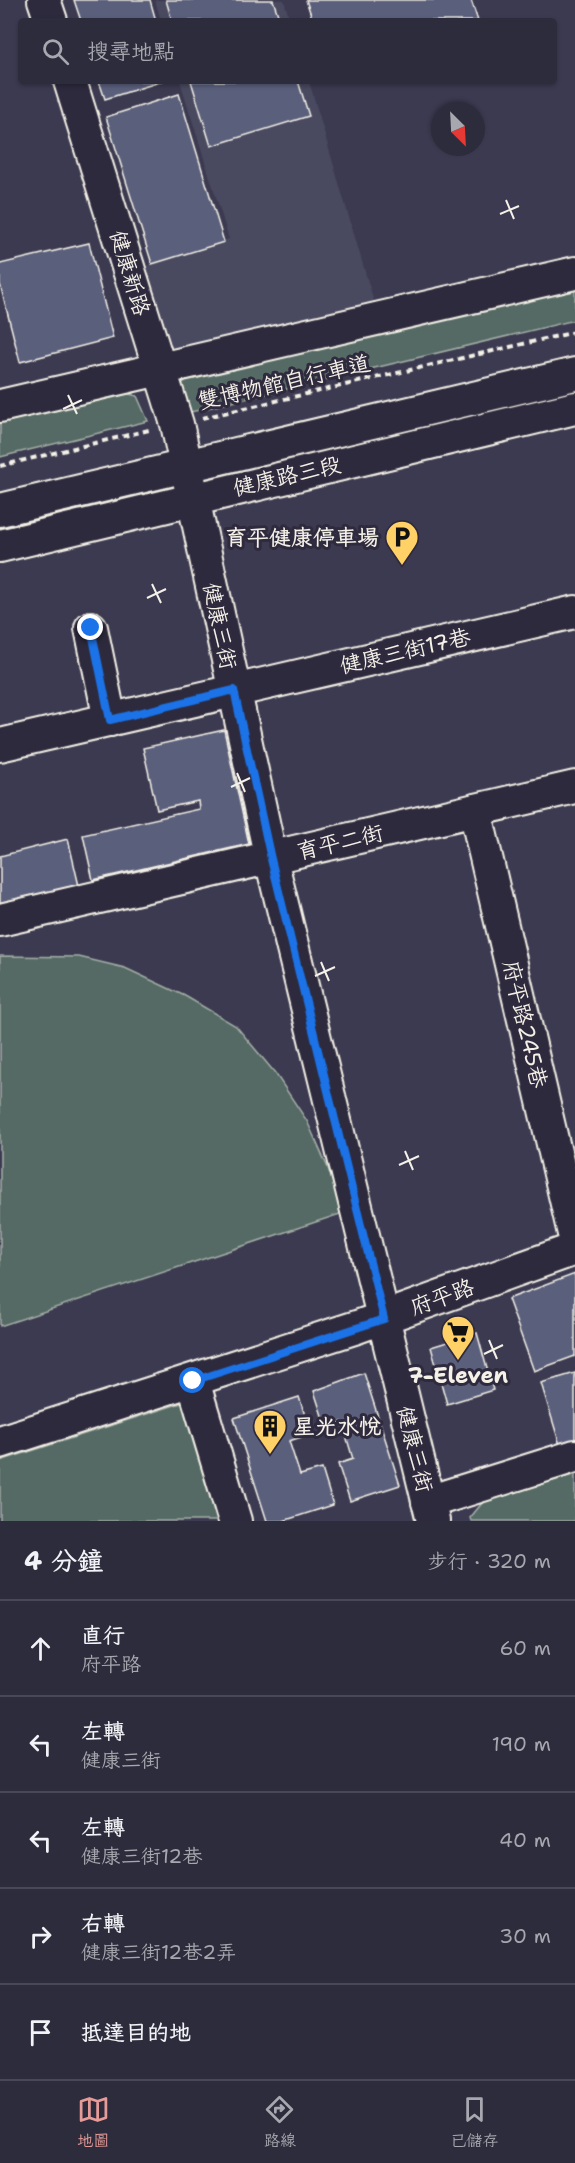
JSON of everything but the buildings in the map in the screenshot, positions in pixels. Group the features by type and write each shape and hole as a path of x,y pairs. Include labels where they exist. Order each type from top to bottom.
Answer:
{"street":[{"path":"45,0 50,18"},
{"name":"健康新路","path":"71,84 161,369 186,466"},
{"path":"0,406 575,273"},
{"name":"健康路三段","path":"0,510 575,374"},
{"name":"健康路三段","path":"0,546 575,408"},
{"name":"健康三街","path":"186,466 271,859 430,1511"},
{"name":"健康三街17巷","path":"0,745 575,612"},
{"path":"91,628 110,720"},
{"name":"育平二街","path":"0,920 575,788"},
{"name":"府平路245巷","path":"475,810 575,1238"},
{"name":"府平路","path":"0,1442 384,1319 575,1249"},
{"path":"193,1381 235,1521"},
{"path":"430,1511 575,1456"}],"path":[{"name":"雙博物館自行車道","path":"0,466 575,332"}],"shaded area":[{"path":"155,0 284,0 289,18 160,18"},
{"path":"181,84 310,84 374,302 180,351 166,344 143,267 229,239"}],"green space":[{"path":"575,284 575,320 191,412 184,405 182,384 189,377"},
{"path":"117,391 137,396 148,421 0,457 0,420"},
{"path":"0,956 79,957 125,968 185,996 236,1026 275,1073 307,1121 328,1168 343,1213 0,1326"},
{"path":"197,1398 235,1521 0,1521 0,1461"},
{"path":"575,1474 575,1521 471,1521 470,1518 483,1502"}],"place":[{"name":"育平健康停車場","path":"402,566"},
{"name":"7-Eleven","path":"458,1361"},
{"name":"星光水悅","path":"270,1455"}],"route":[{"path":"91,628 110,720 234,690 271,859 384,1319 193,1381"}]}
